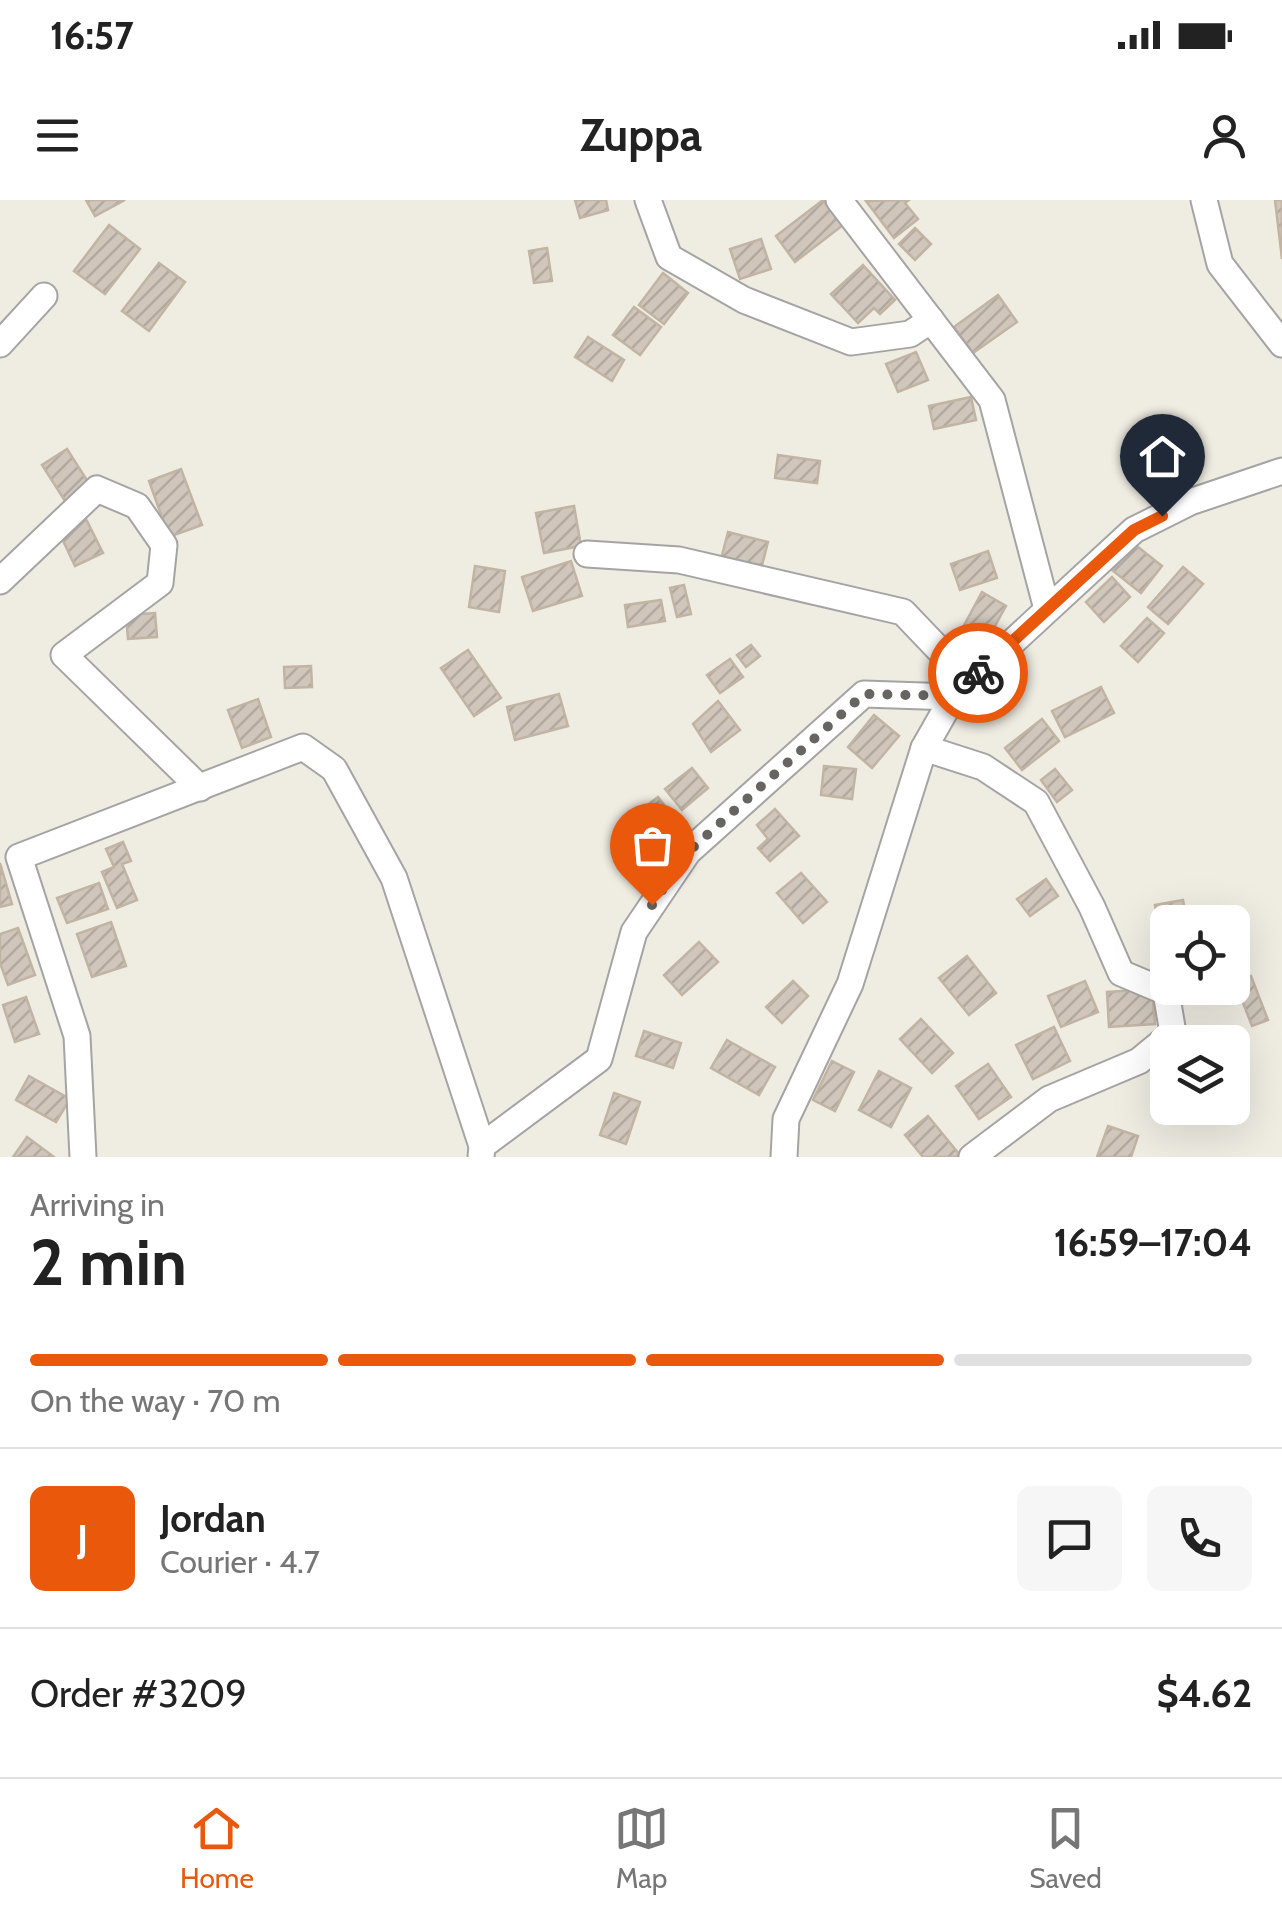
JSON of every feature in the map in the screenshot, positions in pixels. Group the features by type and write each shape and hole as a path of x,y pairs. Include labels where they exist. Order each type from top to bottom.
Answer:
{"street":[{"path":"648,200 670,257 744,300 851,342 910,334 931,320"},
{"path":"839,200 992,400 1047,609"},
{"path":"1204,200 1220,264 1282,344"},
{"path":"0,344 44,296"},
{"path":"784,1157 786,1120 850,984 924,748 961,689 1134,530 1278,465"},
{"path":"0,581 97,489 137,506 164,545 160,583 64,655 200,788"},
{"path":"588,554 679,560 903,612 961,689"},
{"path":"83,1157 77,1036 10,853 200,788 304,747 334,768 394,878 482,1152 599,1060 634,932 688,852 864,694 961,689"},
{"path":"924,748 983,767 1036,802 1092,907 1121,973 1166,992 1173,1033 1139,1061 1050,1099 972,1157"}],"building":[{"path":"86,200 125,200 95,216"},
{"path":"575,200 606,200 608,210 580,218"},
{"path":"823,200 843,225 795,262 776,236"},
{"path":"909,200 905,203 918,219 894,238 866,201"},
{"path":"1275,200 1282,200 1282,259"},
{"path":"109,225 140,249 105,294 74,271"},
{"path":"915,228 931,244 915,260 899,244"},
{"path":"761,239 771,269 740,279 730,249"},
{"path":"547,248 552,281 534,283 529,251"},
{"path":"159,263 185,282 149,331 122,311"},
{"path":"863,265 895,300 880,314 874,308 858,323 831,294"},
{"path":"663,273 688,293 664,324 639,305"},
{"path":"998,295 1017,322 973,353 954,327"},
{"path":"634,307 661,327 640,355 613,335"},
{"path":"588,337 624,360 612,381 575,357"},
{"path":"916,352 928,380 898,392 886,364"},
{"path":"971,397 976,420 934,429 929,406"},
{"path":"1150,441 1169,477 1140,492 1121,456"},
{"path":"67,449 90,485 65,501 42,465"},
{"path":"778,455 820,461 817,483 775,478"},
{"path":"181,469 202,525 169,537 149,481"},
{"path":"574,506 581,546 544,553 536,513"},
{"path":"86,519 103,553 75,566 59,532"},
{"path":"728,532 768,542 760,573 720,563"},
{"path":"1133,543 1162,566 1141,593 1112,570"},
{"path":"988,551 997,578 960,590 951,564"},
{"path":"571,561 582,596 533,611 522,577"},
{"path":"475,566 505,571 499,612 469,607"},
{"path":"1183,567 1203,584 1168,624 1148,607"},
{"path":"1112,577 1130,597 1104,622 1086,602"},
{"path":"684,585 691,614 677,617 670,588"},
{"path":"982,592 1006,606 985,644 961,631"},
{"path":"661,600 665,621 628,627 625,605"},
{"path":"155,613 157,637 128,639 126,615"},
{"path":"1147,618 1164,633 1138,662 1121,646"},
{"path":"751,645 760,656 746,667 737,655"},
{"path":"468,650 501,698 474,716 441,668"},
{"path":"730,659 743,677 720,693 707,675"},
{"path":"311,666 312,687 285,688 284,667"},
{"path":"1101,687 1114,713 1065,737 1052,711"},
{"path":"559,694 568,726 515,740 507,707"},
{"path":"258,699 271,737 242,748 228,710"},
{"path":"718,701 740,730 711,752 693,724"},
{"path":"874,715 899,736 872,768 848,747"},
{"path":"1042,719 1059,741 1022,770 1005,748"},
{"path":"824,766 856,769 852,799 821,795"},
{"path":"692,768 708,788 682,810 665,789"},
{"path":"1055,769 1072,790 1057,802 1041,780"},
{"path":"658,797 674,818 648,838 632,817"},
{"path":"775,809 799,836 770,861 758,848 768,839 757,825"},
{"path":"123,842 131,861 122,864 137,900 117,908 102,872 114,867 106,849"},
{"path":"0,863 12,904 0,907"},
{"path":"801,873 827,902 803,923 777,893"},
{"path":"1046,879 1058,896 1030,916 1017,899"},
{"path":"99,883 108,909 67,923 57,898"},
{"path":"1183,900 1184,905 1155,905"},
{"path":"111,922 126,966 92,977 77,934"},
{"path":"18,928 35,975 8,985 0,963 0,934"},
{"path":"699,942 718,962 682,995 664,975"},
{"path":"967,956 996,993 969,1015 939,978"},
{"path":"1250,976 1268,1020 1252,1026 1244,1005 1250,1005"},
{"path":"793,981 808,996 782,1023 766,1007"},
{"path":"1085,981 1098,1012 1061,1027 1048,996"},
{"path":"1150,989 1155,1024 1109,1027 1107,992"},
{"path":"26,997 39,1034 15,1042 3,1005"},
{"path":"921,1019 953,1053 932,1073 900,1039"},
{"path":"1054,1027 1070,1061 1033,1079 1016,1045"},
{"path":"644,1031 681,1043 673,1068 636,1056"},
{"path":"727,1040 775,1067 759,1095 711,1068"},
{"path":"832,1061 854,1072 835,1111 813,1100"},
{"path":"988,1064 1011,1097 979,1119 956,1086"},
{"path":"879,1071 911,1088 891,1127 859,1110"},
{"path":"29,1076 70,1099 56,1122 16,1100"},
{"path":"614,1093 640,1102 626,1144 600,1135"},
{"path":"928,1116 959,1154 956,1157 923,1157 905,1135"},
{"path":"1108,1126 1138,1136 1131,1157 1097,1157"},
{"path":"27,1137 54,1157 13,1157"}],"way so far":[{"path":"652,905 688,852 864,694 953,696 978,673"}],"route":[{"path":"978,673 1134,530 1162,516"}]}
